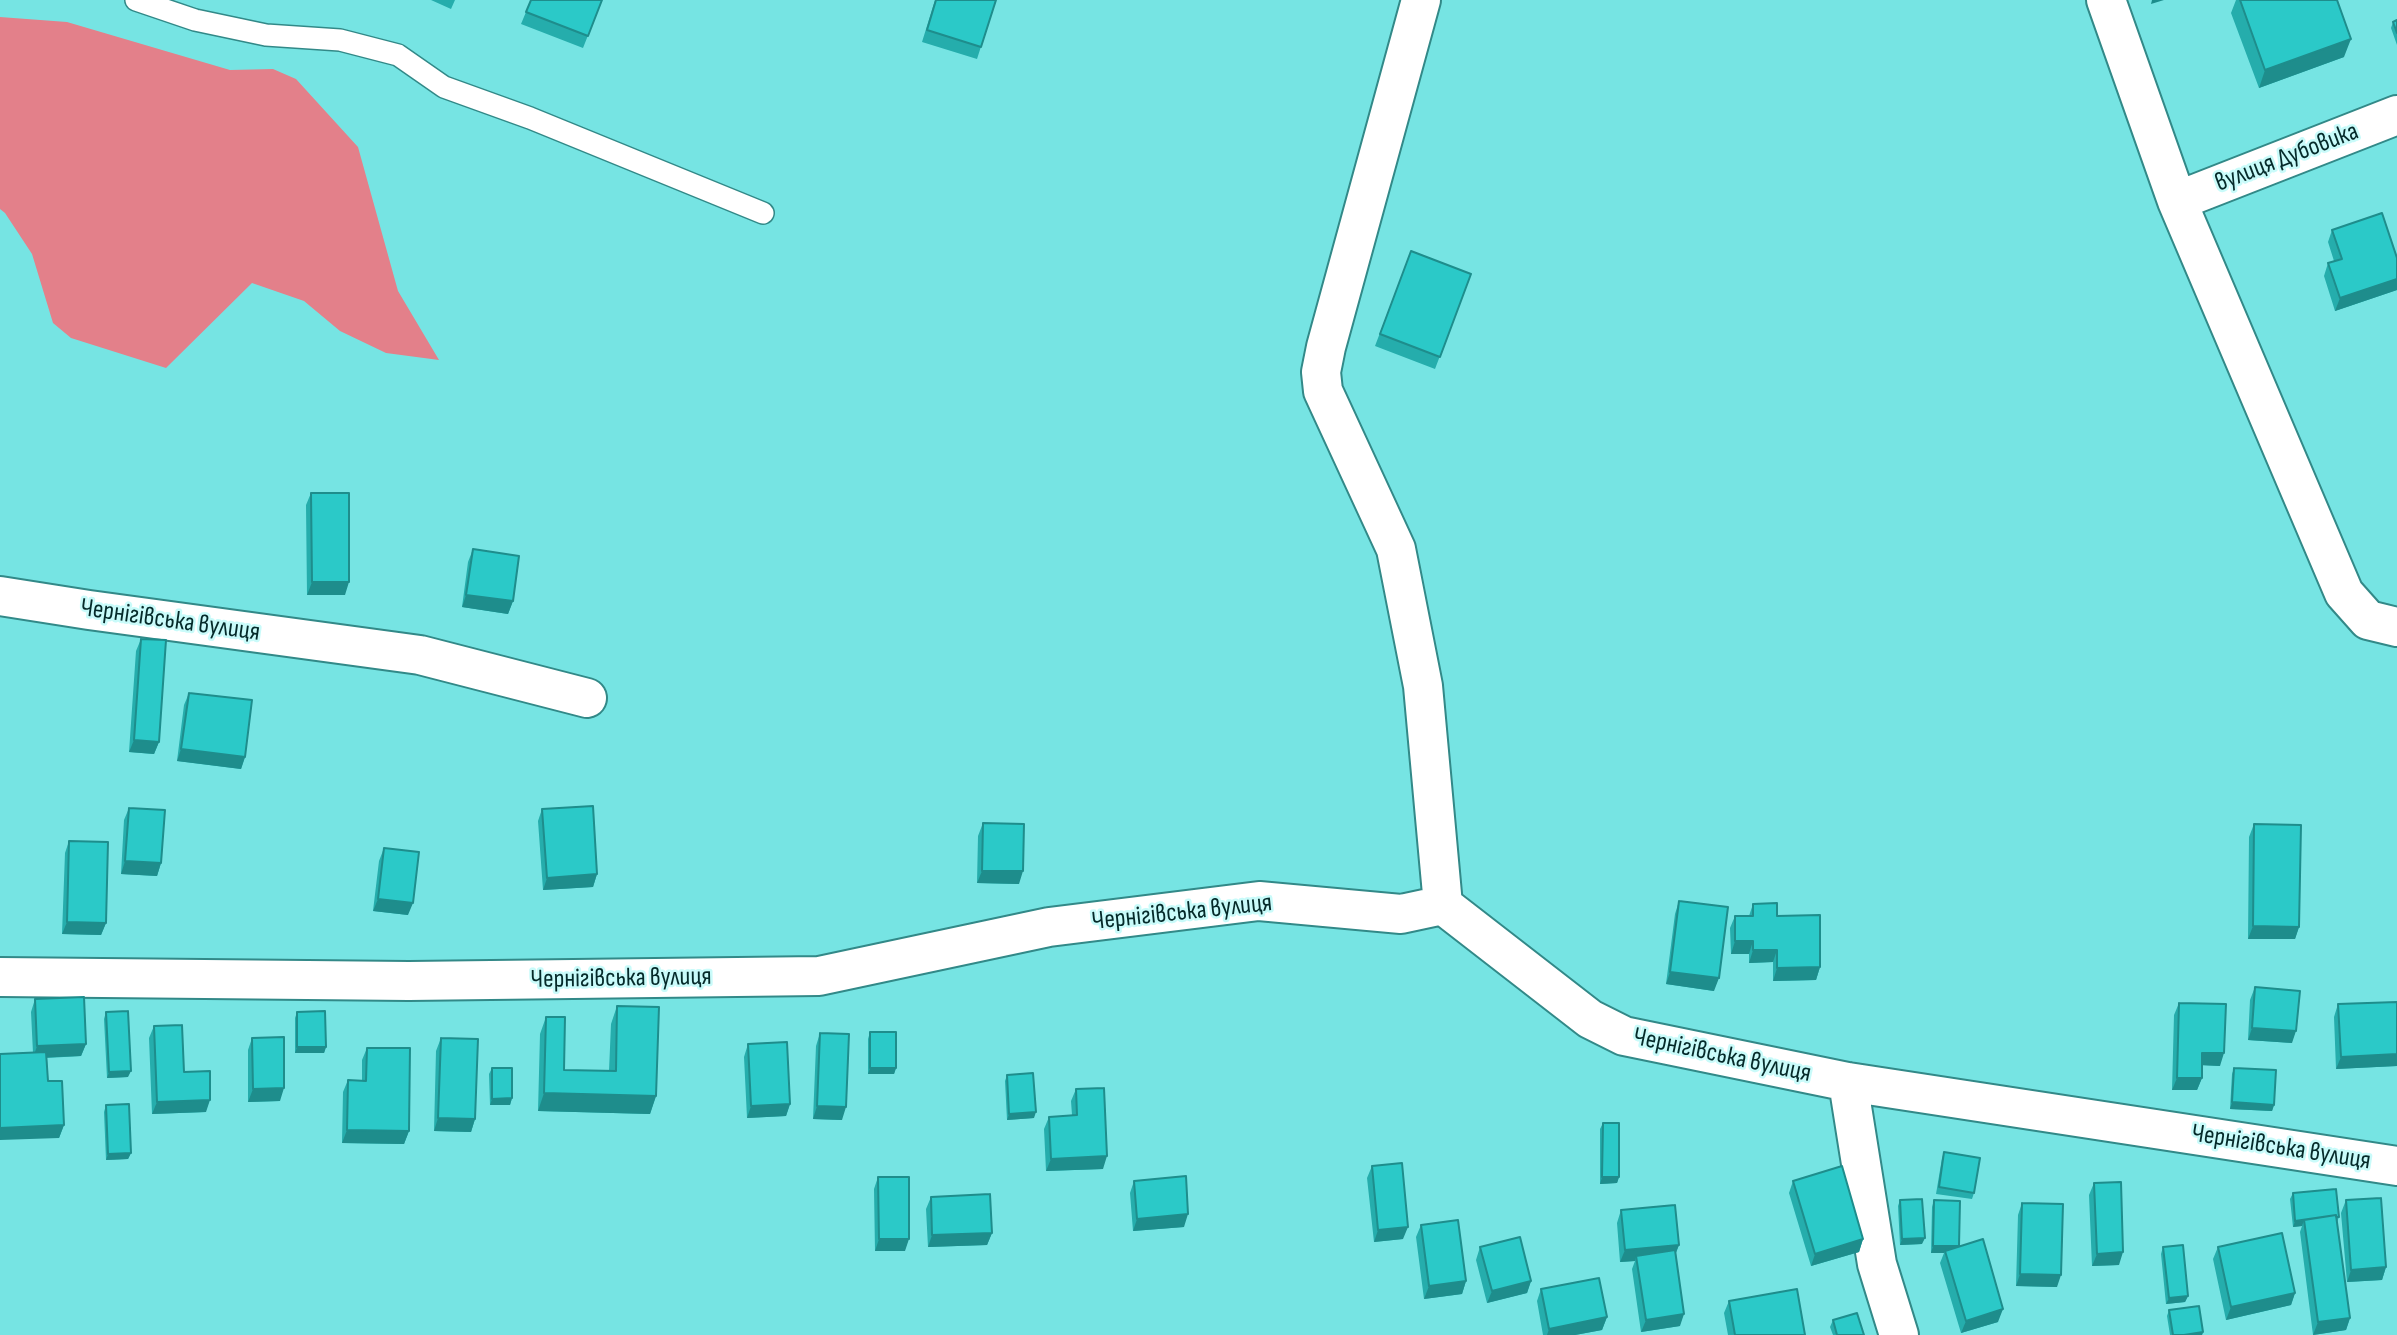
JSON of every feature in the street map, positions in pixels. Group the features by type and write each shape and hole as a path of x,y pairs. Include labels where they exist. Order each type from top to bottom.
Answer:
{"street":[{"path":"1422,0 1329,333 1321,372 1323,391 1396,549 1423,686 1443,905"},
{"path":"2106,0 2177,201 2344,593 2368,620 2397,627"},
{"name":"вулиця Дубовика","path":"2177,201 2397,115"},
{"name":"Чернігівська вулиця","path":"0,596 420,655 587,698"},
{"name":"Чернігівська вулиця","path":"0,977 409,981 819,976 1049,926 1259,901 1401,914 1443,905 1590,1018 1624,1035 1848,1082 2397,1166"},
{"path":"1848,1082 1877,1264 1899,1335"}],"lane":[{"path":"136,0 207,23 266,35 340,40 398,55 444,87 530,118 764,213"}],"shaded area":[{"path":"0,17 67,22 230,70 273,69 296,79 358,147 398,291 439,360 386,353 340,331 304,301 252,283 166,368 71,338 53,323 32,254 0,209"}],"building":[{"path":"531,0 602,0 588,36 526,12"},
{"path":"936,0 996,0 981,47 927,30"},
{"path":"2240,0 2337,0 2351,39 2265,70"},
{"path":"2382,213 2397,258 2397,279 2340,298 2328,263 2342,259 2332,230"},
{"path":"1411,251 1471,274 1440,357 1380,334"},
{"path":"311,493 349,493 349,582 312,582"},
{"path":"473,549 519,556 513,601 466,595"},
{"path":"141,639 166,640 159,742 134,740"},
{"path":"189,693 252,700 245,757 181,749"},
{"path":"593,806 597,874 547,878 542,809"},
{"path":"129,808 165,810 161,863 125,861"},
{"path":"983,823 1024,824 1023,871 982,871"},
{"path":"2254,824 2301,825 2299,927 2253,926"},
{"path":"69,841 108,842 106,923 67,922"},
{"path":"384,848 419,852 413,903 378,899"},
{"path":"1679,901 1728,907 1719,978 1670,972"},
{"path":"1777,903 1777,916 1820,915 1820,967 1777,968 1777,950 1753,950 1753,941 1735,941 1735,916 1753,916 1753,904"},
{"path":"2255,987 2300,991 2296,1031 2252,1028"},
{"path":"84,997 86,1044 37,1046 35,999"},
{"path":"2397,1002 2397,1054 2341,1057 2338,1004"},
{"path":"2179,1003 2226,1004 2224,1053 2202,1053 2202,1078 2177,1078"},
{"path":"617,1006 659,1007 656,1096 544,1093 546,1017 565,1017 564,1070 616,1071"},
{"path":"128,1011 131,1071 109,1072 106,1012"},
{"path":"325,1011 326,1047 297,1047 297,1012"},
{"path":"182,1025 184,1072 210,1071 210,1100 157,1102 154,1026"},
{"path":"870,1032 896,1032 896,1068 870,1068"},
{"path":"820,1033 849,1034 846,1107 817,1106"},
{"path":"284,1037 284,1088 253,1089 252,1038"},
{"path":"441,1038 478,1039 475,1119 438,1118"},
{"path":"787,1042 790,1104 751,1106 748,1044"},
{"path":"367,1048 410,1048 409,1131 347,1130 348,1080 366,1081"},
{"path":"46,1052 48,1081 62,1081 64,1125 0,1128 0,1054"},
{"path":"492,1068 512,1068 512,1098 492,1099"},
{"path":"2234,1068 2276,1070 2274,1105 2232,1102"},
{"path":"1033,1073 1036,1112 1009,1114 1007,1075"},
{"path":"1104,1088 1107,1156 1051,1159 1049,1117 1077,1115 1076,1089"},
{"path":"129,1104 131,1153 108,1154 106,1105"},
{"path":"1603,1123 1619,1123 1619,1177 1602,1177"},
{"path":"1944,1152 1980,1158 1974,1193 1939,1187"},
{"path":"1402,1163 1408,1227 1378,1230 1372,1166"},
{"path":"1842,1166 1863,1239 1815,1254 1793,1181"},
{"path":"1186,1176 1188,1214 1137,1219 1134,1181"},
{"path":"878,1177 909,1177 909,1239 879,1239"},
{"path":"2121,1182 2123,1252 2097,1254 2094,1183"},
{"path":"2336,1189 2339,1217 2336,1215 2295,1221 2293,1193"},
{"path":"990,1194 992,1233 932,1235 931,1197"},
{"path":"2381,1198 2386,1267 2351,1270 2346,1200"},
{"path":"1922,1199 1925,1238 1902,1239 1900,1200"},
{"path":"1934,1200 1960,1201 1959,1246 1933,1246"},
{"path":"2022,1203 2063,1204 2061,1275 2020,1274"},
{"path":"1675,1205 1679,1245 1625,1250 1621,1210"},
{"path":"2336,1215 2350,1318 2318,1322 2304,1220"},
{"path":"1458,1220 1466,1281 1429,1286 1421,1225"},
{"path":"2282,1233 2295,1293 2231,1307 2218,1247"},
{"path":"1520,1237 1531,1281 1492,1291 1480,1247"},
{"path":"1983,1239 2003,1309 1966,1321 1945,1251"},
{"path":"2183,1245 2188,1296 2169,1298 2163,1247"},
{"path":"1675,1250 1684,1314 1646,1320 1636,1256"},
{"path":"1599,1278 1607,1317 1549,1329 1541,1289"},
{"path":"1797,1289 1805,1335 1735,1335 1729,1301"},
{"path":"2199,1306 2203,1332 2173,1335 2169,1310"},
{"path":"1857,1313 1864,1335 1837,1335 1833,1320"}]}
